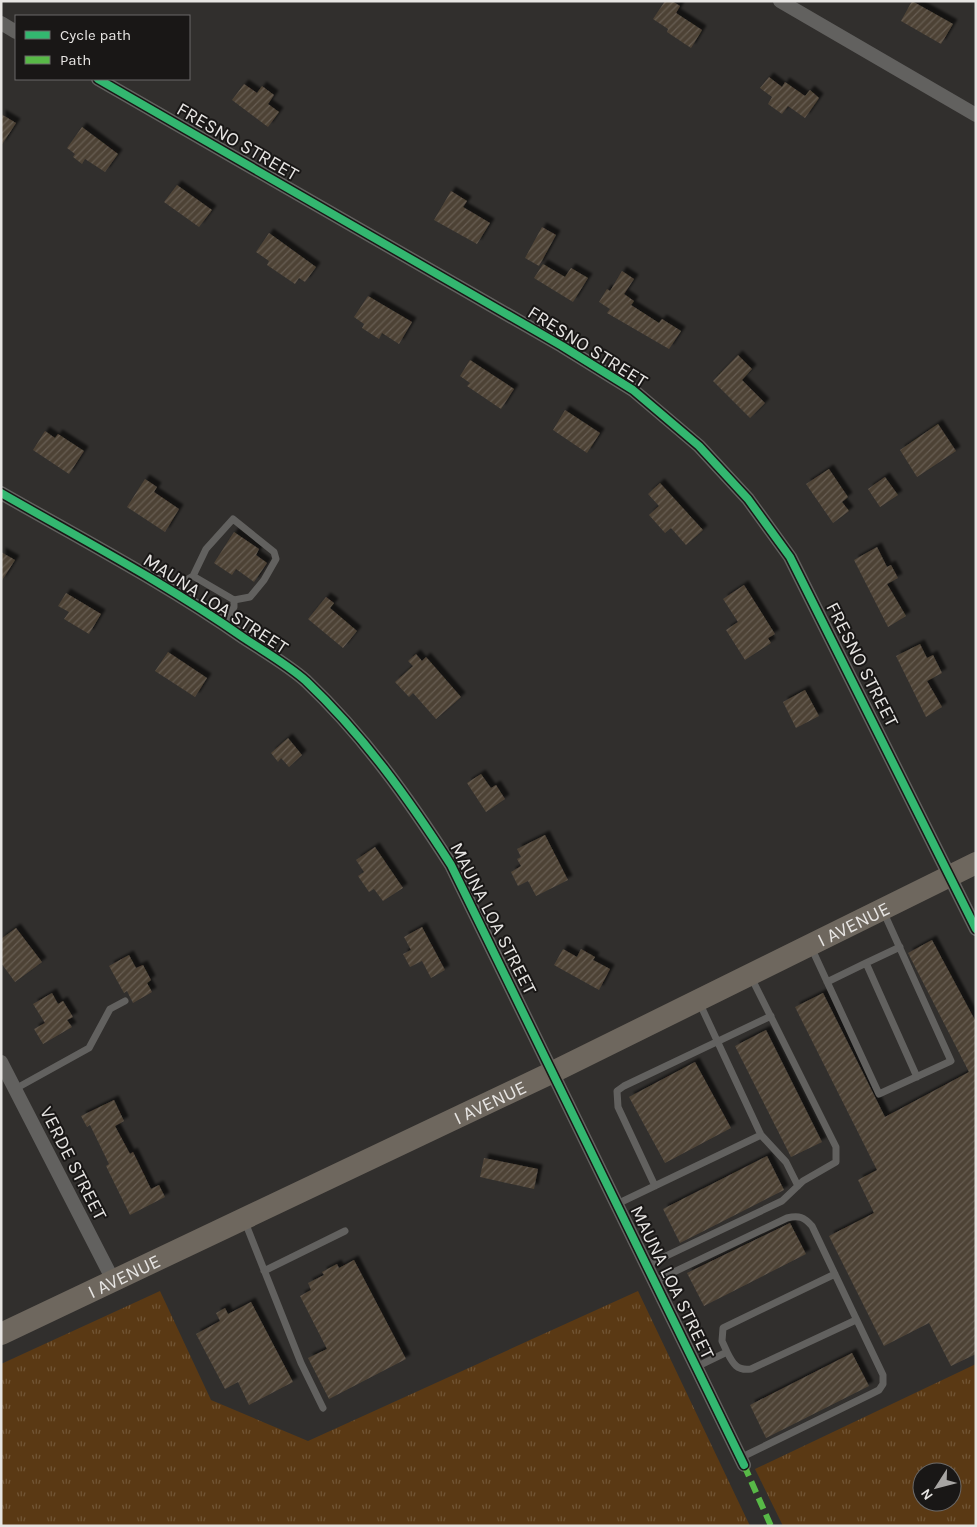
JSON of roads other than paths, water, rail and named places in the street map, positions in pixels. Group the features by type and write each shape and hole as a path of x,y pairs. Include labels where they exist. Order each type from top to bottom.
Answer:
{"main road":[{"name":"I AVENUE","path":"1,1334 553,1072 976,863"}],"street":[{"path":"780,1 976,115"},
{"path":"1,23 15,31"},
{"name":"FRESNO STREET","path":"100,80 562,346 633,390 699,446 748,499 790,557 976,929"},
{"name":"MAUNA LOA STREET","path":"1,493 224,624 304,680 355,730 376,756 415,808 451,865 742,1461"},
{"name":"VERDE STREET","path":"1,1062 113,1280"}],"lane":[{"path":"180,597 188,579 193,576 206,549 233,519 274,552 276,559 264,580 250,598 234,600 193,576"},
{"path":"224,624 234,607 234,600"},
{"path":"810,946 879,1094 951,1062 883,910"},
{"path":"827,982 900,947"},
{"path":"866,963 917,1077"},
{"path":"647,1266 782,1201 789,1197 798,1186 836,1162 836,1147 750,975"},
{"path":"15,1089 89,1048 110,1009 125,1001"},
{"path":"698,1001 761,1135 786,1162 798,1186"},
{"path":"655,1186 618,1107 617,1091 771,1016"},
{"path":"617,1204 761,1135"},
{"path":"655,1281 797,1215 806,1218 812,1226 882,1375 883,1384 879,1390 742,1461"},
{"path":"244,1219 301,1363 323,1408"},
{"path":"264,1271 345,1231"},
{"path":"835,1274 723,1328 722,1341 727,1352 736,1367 744,1370 856,1320"},
{"path":"696,1367 727,1352"}]}
